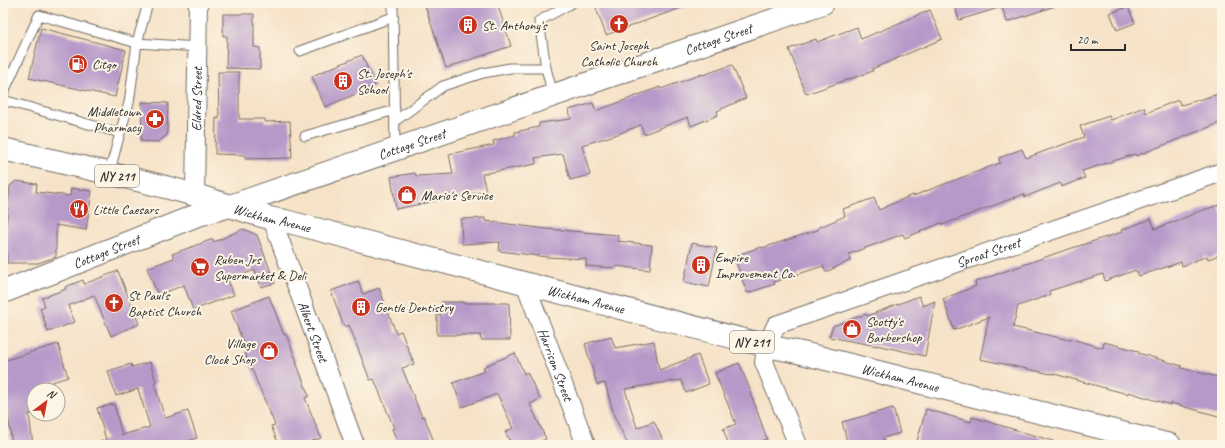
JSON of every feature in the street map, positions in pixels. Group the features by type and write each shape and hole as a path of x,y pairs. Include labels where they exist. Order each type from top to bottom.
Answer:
{"main road":[{"name":"Cottage Street","path":"3,292 195,216 230,206 823,3"},
{"name":"Wickham Avenue","path":"3,149 195,195 272,219 285,221 767,346 802,353 1170,445"}],"street":[{"name":"Eldred Street","path":"195,195 198,3"},
{"name":"Sproat Street","path":"798,445 764,362 767,346 776,325 1222,172"},
{"name":"Albert Street","path":"272,219 355,445"},
{"name":"Harrison Street","path":"525,283 586,445"}],"lane":[{"path":"110,174 129,103 137,43 148,3"},
{"path":"393,3 395,149"},
{"path":"553,95 546,68 539,21 572,3"},
{"path":"3,94 39,15 137,43 198,47"},
{"path":"300,51 393,17"},
{"path":"395,121 443,86 497,70 510,68 546,68"},
{"path":"3,100 120,133"},
{"path":"305,136 395,110"}],"building":[{"name":"St. Anthony's","path":"424,3 497,3 511,46 446,68"},
{"name":"Saint Joseph Catholic Church","path":"594,3 689,3 689,5 606,35"},
{"path":"954,3 1055,3 1055,6 1007,22 1002,7 959,20"},
{"path":"1128,7 1135,23 1117,30 1110,13"},
{"path":"930,10 942,39 872,69 873,71 806,94 789,49 816,39 817,42 857,27 861,39"},
{"path":"223,14 254,14 254,47 260,48 260,69 226,68 227,36 223,36"},
{"name":"Citgo","path":"41,28 126,50 115,97 29,78"},
{"name":"St. Joseph's School","path":"362,55 375,86 325,107 312,76"},
{"path":"732,65 746,98 717,111 718,115 691,126 688,117 644,134 641,125 582,145 590,175 570,180 563,154 535,158 536,164 482,174 486,191 396,209 391,177 415,173 416,176 453,174 449,154 494,145 493,141 515,135 515,132 539,127 539,123 571,119 569,110 593,103 596,111 660,87 661,89"},
{"path":"218,72 239,72 239,119 265,119 265,122 290,121 292,158 245,159 245,155 215,154 216,118 219,119"},
{"path":"1222,93 1222,122 1136,156 1135,154 1082,171 1085,178 1061,187 1060,183 1025,197 1024,194 942,225 941,223 905,238 903,234 849,254 851,260 826,272 823,266 774,282 775,284 747,293 734,256 818,230 818,228 845,216 843,209 874,198 879,210 912,195 913,196 1000,163 999,158 1022,149 1026,158 1084,137 1080,126 1109,116 1111,120 1144,107 1146,113 1178,100 1181,105"},
{"name":"Middletown Pharmacy","path":"142,102 168,103 167,135 158,142 141,141"},
{"path":"16,181 37,184 36,192 70,196 71,188 92,191 86,230 56,225 56,257 38,263 7,263 6,225 10,186"},
{"path":"1219,205 1222,215 1222,254 1208,259 1207,256 1182,266 1181,262 1139,276 1136,270 1105,281 1103,274 1049,291 1050,295 1018,306 1013,327 1069,340 1069,338 1103,348 1104,342 1138,351 1138,353 1182,366 1181,368 1222,378 1222,417 1051,373 980,359 989,317 954,330 943,299 976,286 975,282 1122,232 1121,230 1151,219 1155,229 1194,213"},
{"path":"485,218 485,221 547,229 618,235 617,241 652,245 650,270 616,266 615,268 586,266 586,259 547,257 499,251 500,242 462,244 461,219"},
{"path":"243,229 257,235 275,283 261,287 255,270 228,280 234,295 193,310 184,285 158,295 147,268 174,258 172,254 213,239 214,242"},
{"name":"Empire Improvement Co.","path":"692,243 717,248 709,287 684,282"},
{"path":"118,271 139,324 111,336 94,295 68,306 75,322 48,332 40,308 45,306 42,298 66,289 65,287 83,280 84,284"},
{"path":"358,281 363,294 379,288 396,333 401,331 414,364 402,368 434,442 426,445 399,445 392,429 394,428 374,379 370,380 349,325 344,327 331,291"},
{"path":"269,296 284,335 286,334 297,362 309,396 305,398 321,438 302,445 279,445 271,426 275,425 245,353 247,352 231,311"},
{"path":"919,296 923,306 935,301 925,356 876,345 877,346 829,337 833,326 866,314 867,316"},
{"path":"441,302 509,303 510,340 481,340 480,335 437,335 437,315 441,315"},
{"path":"611,336 615,348 654,341 659,370 698,355 709,384 686,393 681,380 625,389 637,428 654,421 665,445 628,445 614,415 605,383 597,385 585,344"},
{"path":"58,344 68,377 52,382 26,382 26,422 30,422 33,445 12,445 7,407 3,407 3,361"},
{"path":"515,353 524,374 527,372 540,399 530,404 546,439 532,445 512,445 505,432 513,428 497,394 462,407 453,383 485,371 483,367"},
{"path":"150,362 156,382 154,383 165,418 188,411 197,438 176,445 102,445 101,441 106,440 97,408 114,404 122,435 150,427 138,389 116,396 108,371 131,364 132,367"},
{"path":"739,363 752,394 767,439 750,445 729,445 723,429 736,424 715,373"},
{"path":"893,408 900,433 883,438 886,445 848,445 842,422"},
{"path":"926,409 971,422 972,417 1053,441 1052,445 916,445"}],"place":[{"name":"Saint Joseph Catholic Church","path":"619,24"},
{"name":"St. Anthony's","path":"468,25"},
{"name":"Citgo","path":"78,64"},
{"name":"St. Joseph's School","path":"343,81"},
{"name":"Middletown Pharmacy","path":"155,119"},
{"name":"Mario's Service","path":"407,195"},
{"name":"Little Caesars","path":"79,209"},
{"name":"Empire Improvement Co.","path":"701,265"},
{"name":"Ruben Jrs Supermarket & Deli","path":"200,267"},
{"name":"St Paul's Baptist Church","path":"114,303"},
{"name":"Gentle Dentistry","path":"361,307"},
{"name":"Scotty's Barbershop","path":"852,329"},
{"name":"Village Clock Shop","path":"269,351"}]}
